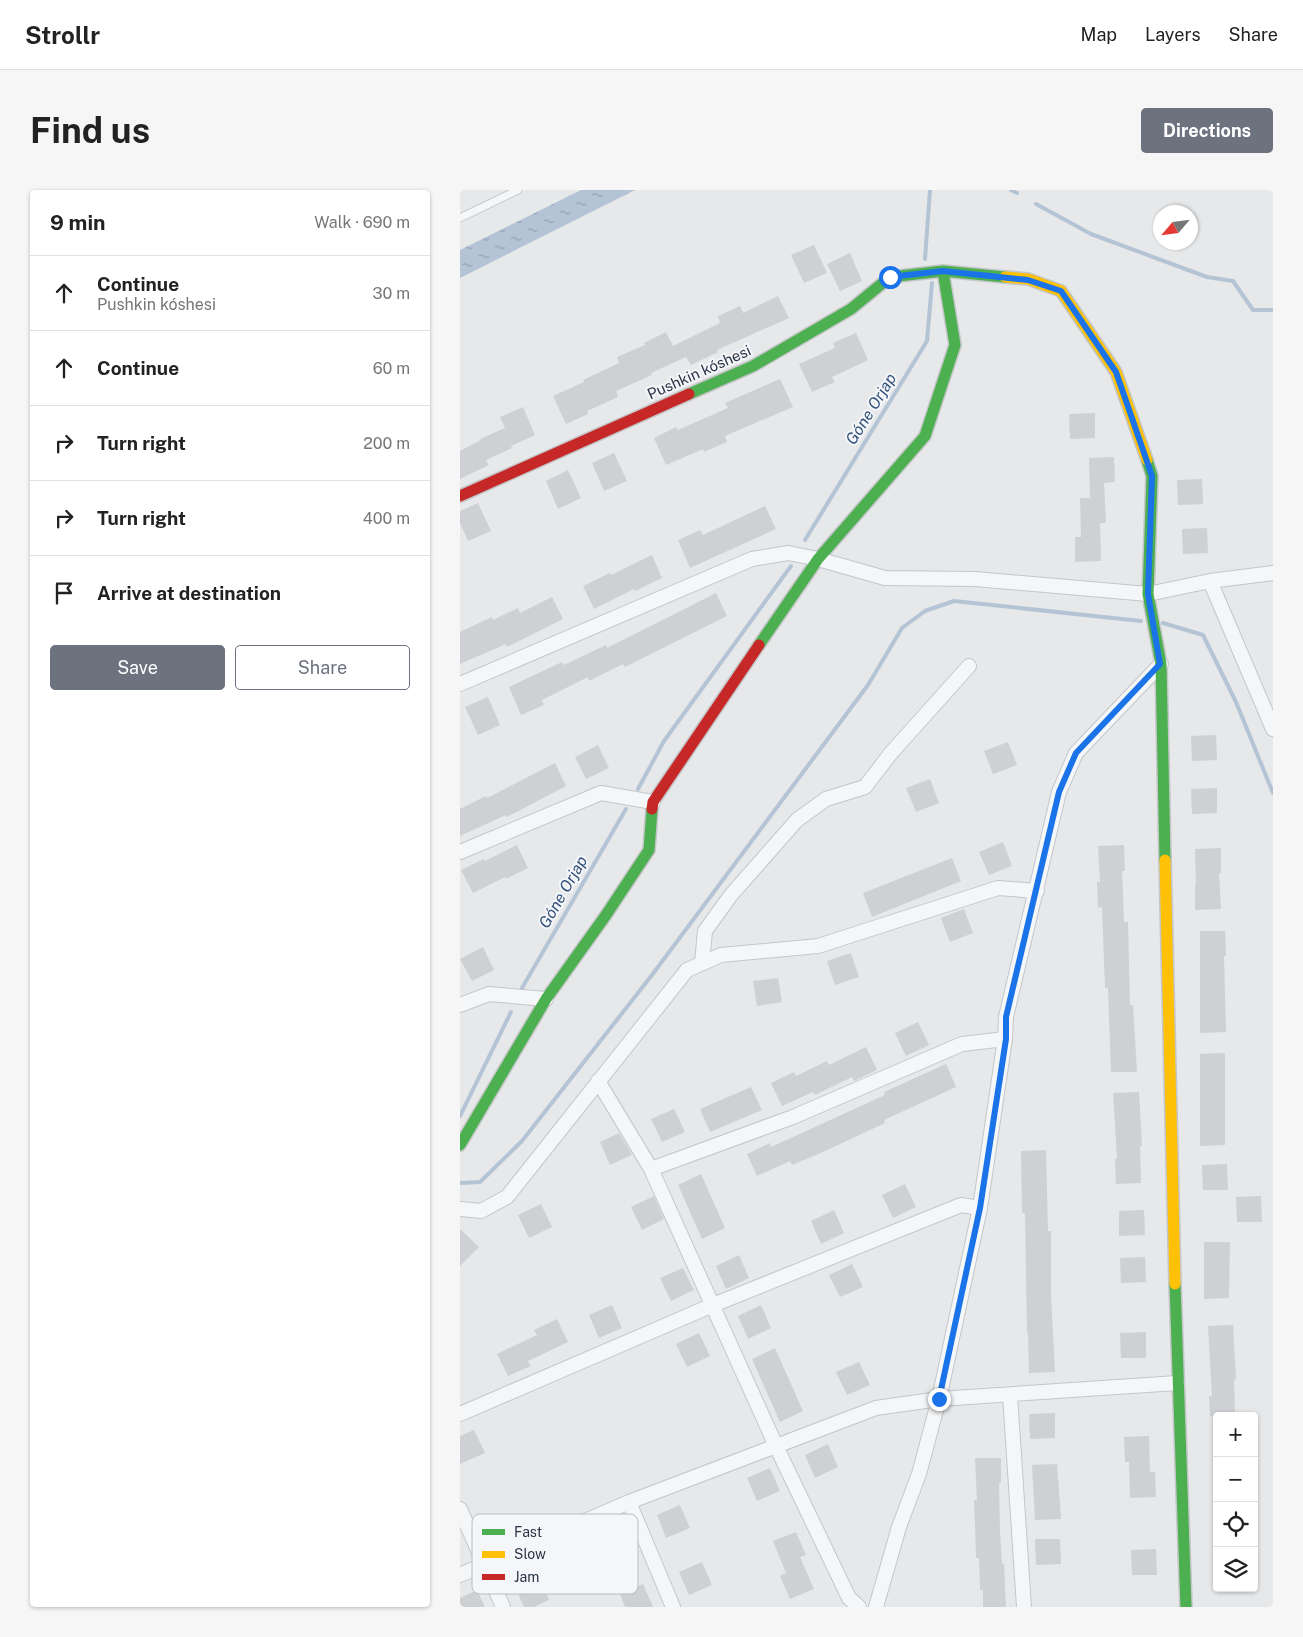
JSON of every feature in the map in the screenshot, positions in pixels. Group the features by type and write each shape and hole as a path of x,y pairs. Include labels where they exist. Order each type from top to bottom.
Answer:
{"street":[{"name":"Pushkin kóshesi","path":"460,496 753,366 851,310 890,277 943,271 1028,280 1061,291 1116,372 1152,476 1148,594 1160,664 1177,1383 1186,1607"},
{"path":"460,1146 546,999 606,915 649,850 653,802 818,559 925,436 955,345 943,271"},
{"path":"460,684 752,559 788,553 818,559 885,578 975,578 1148,594 1210,581 1273,574"},
{"path":"1210,581 1273,729"},
{"path":"876,1607 899,1527 919,1474 939,1399 980,1208 1006,1039 1006,1017 1059,792 1076,753 1160,664"},
{"path":"702,963 705,931 731,895 797,820 826,798 864,787 969,666"},
{"path":"460,852 601,793 653,802"},
{"path":"460,1209 481,1211 507,1197 687,970 721,955 818,946 998,888 1037,891"},
{"path":"460,1005 489,994 546,999"},
{"path":"651,1169 794,1118 962,1044 1006,1039"},
{"path":"598,1081 651,1169 776,1446 849,1598 859,1607"},
{"path":"460,1414 714,1305 961,1205 980,1208"},
{"path":"602,1514 876,1408 939,1399 1177,1383"},
{"path":"1010,1395 1024,1607"},
{"path":"629,1502 634,1514"},
{"path":"460,1509 472,1538"},
{"path":"638,1523 673,1607"},
{"path":"460,1576 472,1571"},
{"path":"496,1594 502,1607"}],"lane":[{"path":"460,218 518,190"}],"water":[{"path":"581,190 635,190 460,278 460,250"}],"building":[{"path":"814,245 827,273 804,283 791,255"},
{"path":"850,253 862,281 840,291 827,264"},
{"path":"778,296 789,318 717,350 718,352 691,365 686,357 651,373 652,375 616,391 618,397 587,411 588,414 566,424 553,396 619,363 617,357 645,345 644,343 666,332 673,346 720,323 718,316 740,306 743,313"},
{"path":"856,333 868,360 832,377 835,382 812,392 799,364 835,348 833,343"},
{"path":"780,379 793,407 725,436 727,442 704,452 703,449 666,465 654,438 676,427 678,430 728,408 725,403"},
{"path":"523,407 535,435 486,460 489,465 460,479 460,451 480,439 505,428 500,417"},
{"path":"1095,413 1095,438 1070,439 1069,414"},
{"path":"614,453 627,481 604,491 592,463"},
{"path":"1114,457 1115,482 1104,483 1106,523 1100,523 1101,561 1075,562 1075,537 1081,537 1080,498 1090,498 1089,458"},
{"path":"568,470 581,498 558,509 546,481"},
{"path":"1202,479 1203,504 1178,505 1177,480"},
{"path":"478,503 491,531 468,541 460,523 460,511"},
{"path":"765,506 776,529 690,568 678,540 700,530 703,535"},
{"path":"1207,528 1208,553 1183,554 1182,529"},
{"path":"652,555 662,578 635,591 634,589 594,609 583,586"},
{"path":"716,593 727,616 625,667 623,664 589,681 588,677 542,700 544,705 521,715 509,687 562,662 564,665 606,645 607,648"},
{"path":"552,597 563,619 507,647 506,644 460,664 460,632 492,617 493,620 518,608 520,613"},
{"path":"488,697 500,725 478,735 465,707"},
{"path":"1216,735 1217,760 1192,761 1191,736"},
{"path":"1008,742 1017,765 993,774 984,751"},
{"path":"598,745 609,768 586,779 575,757"},
{"path":"555,763 566,786 507,817 506,815 460,836 460,809 486,796 487,798"},
{"path":"930,779 939,803 916,812 906,788"},
{"path":"1217,788 1217,813 1192,814 1191,789"},
{"path":"1003,842 1012,866 989,875 979,852"},
{"path":"517,845 528,868 473,893 461,870 484,859 485,861"},
{"path":"1124,845 1125,871 1122,871 1124,922 1128,922 1130,1005 1133,1005 1137,1072 1111,1072 1108,988 1105,988 1102,907 1098,908 1097,882 1100,882 1098,846"},
{"path":"1221,848 1221,873 1219,873 1221,909 1195,910 1195,849"},
{"path":"952,858 961,881 872,917 863,893"},
{"path":"964,909 973,933 950,942 941,918"},
{"path":"1200,931 1225,931 1226,1032 1200,1033"},
{"path":"483,947 494,970 472,981 460,959"},
{"path":"851,953 859,977 835,985 827,961"},
{"path":"778,978 782,1002 757,1006 753,981"},
{"path":"918,1022 929,1045 906,1056 895,1033"},
{"path":"866,1047 877,1070 854,1081 852,1077 815,1095 813,1092 782,1106 771,1083 794,1072 796,1076 827,1061 829,1065"},
{"path":"1225,1053 1225,1145 1200,1146 1200,1054"},
{"path":"946,1064 956,1087 884,1120 885,1123 823,1152 792,1165 790,1161 757,1176 747,1154 770,1143 771,1147 885,1095 884,1092"},
{"path":"751,1087 762,1110 710,1132 700,1109"},
{"path":"1139,1092 1142,1146 1140,1146 1141,1183 1116,1184 1115,1159 1117,1158 1113,1093"},
{"path":"674,1109 685,1132 662,1142 651,1119"},
{"path":"619,1133 632,1155 610,1165 600,1142"},
{"path":"1046,1150 1048,1231 1051,1231 1051,1295 1055,1372 1029,1373 1025,1213 1022,1213 1021,1151"},
{"path":"1227,1164 1228,1190 1203,1190 1202,1165"},
{"path":"701,1174 725,1228 702,1239 678,1185"},
{"path":"905,1184 916,1207 893,1218 882,1195"},
{"path":"654,1196 664,1219 642,1230 631,1207"},
{"path":"1261,1196 1262,1222 1237,1222 1236,1197"},
{"path":"541,1204 552,1227 529,1238 518,1215"},
{"path":"834,1210 844,1233 821,1244 811,1221"},
{"path":"1144,1210 1145,1235 1119,1236 1119,1211"},
{"path":"460,1229 479,1247 460,1266"},
{"path":"1204,1242 1230,1242 1229,1298 1204,1299"},
{"path":"739,1255 749,1278 726,1289 716,1266"},
{"path":"1145,1257 1146,1282 1121,1283 1120,1258"},
{"path":"852,1264 863,1287 840,1297 829,1275"},
{"path":"683,1268 694,1290 671,1301 660,1278"},
{"path":"612,1305 622,1328 599,1338 589,1315"},
{"path":"761,1305 771,1328 748,1339 738,1316"},
{"path":"557,1319 568,1342 528,1361 531,1366 508,1376 497,1354 537,1335 534,1330"},
{"path":"1233,1325 1236,1379 1234,1380 1235,1412 1213,1412 1213,1416 1210,1416 1209,1396 1212,1396 1208,1326"},
{"path":"1146,1332 1146,1358 1121,1358 1120,1333"},
{"path":"699,1333 710,1356 687,1367 676,1344"},
{"path":"775,1348 803,1411 780,1422 752,1359"},
{"path":"859,1362 870,1385 847,1395 836,1372"},
{"path":"1055,1413 1055,1438 1030,1439 1029,1414"},
{"path":"474,1430 485,1453 460,1464 460,1436"},
{"path":"1149,1436 1150,1472 1155,1472 1156,1497 1130,1498 1129,1462 1125,1462 1124,1437"},
{"path":"828,1444 838,1467 815,1478 805,1455"},
{"path":"975,1458 1001,1458 1001,1483 999,1483 1000,1532 1006,1607 983,1607 983,1590 980,1590 979,1558 976,1558 974,1500 977,1500"},
{"path":"1057,1464 1061,1519 1035,1520 1032,1465"},
{"path":"770,1468 780,1491 757,1501 747,1478"},
{"path":"680,1505 690,1528 666,1538 657,1515"},
{"path":"796,1532 806,1555 800,1557 814,1589 790,1599 780,1576 786,1573 773,1541"},
{"path":"1035,1539 1060,1539 1061,1564 1036,1565"},
{"path":"1156,1549 1157,1575 1132,1575 1131,1550"},
{"path":"702,1562 712,1585 689,1595 679,1572"},
{"path":"643,1584 653,1607 625,1607 620,1594 638,1594 638,1586"},
{"path":"472,1592 472,1594 479,1594 485,1607 460,1607 460,1598"},
{"path":"518,1594 546,1594 549,1600 534,1607 524,1607"}],"waterway":[{"name":"Góne Orjap","path":"925,259 930,190"},
{"path":"1011,190 1017,193"},
{"path":"1036,204 1091,234 1207,277 1233,281 1253,310 1273,310"},
{"name":"Góne Orjap","path":"805,540 927,341 932,283"},
{"name":"Góne Orjap","path":"638,789 664,741 791,566"},
{"path":"460,1183 480,1182 522,1141 652,975 868,685 902,628 925,611 954,601 1141,621"},
{"path":"1163,623 1203,635 1236,702 1273,793"},
{"name":"Góne Orjap","path":"522,988 626,809"},
{"name":"Góne Orjap","path":"460,1116 511,1012"}],"traffic: fast":[{"path":"689,394 753,366 851,309 890,277 943,271 1005,277"},
{"path":"759,645 818,559 925,436 955,345 943,271"},
{"path":"1147,460 1152,476 1148,594 1161,664 1165,860"},
{"path":"460,1145 546,999 606,915 649,850 652,809"},
{"path":"1175,1284 1186,1607"}],"traffic: slow":[{"path":"1005,277 1028,279 1061,291 1116,372 1147,460"},
{"path":"1165,860 1175,1284"}],"traffic: jam":[{"path":"460,496 689,394"},
{"path":"652,809 653,802 759,645"}],"route":[{"path":"890,277 943,271 1028,280 1061,291 1116,372 1152,476 1148,594 1160,664 1076,753 1059,792 1006,1017 1006,1039 980,1208 939,1399"}]}
